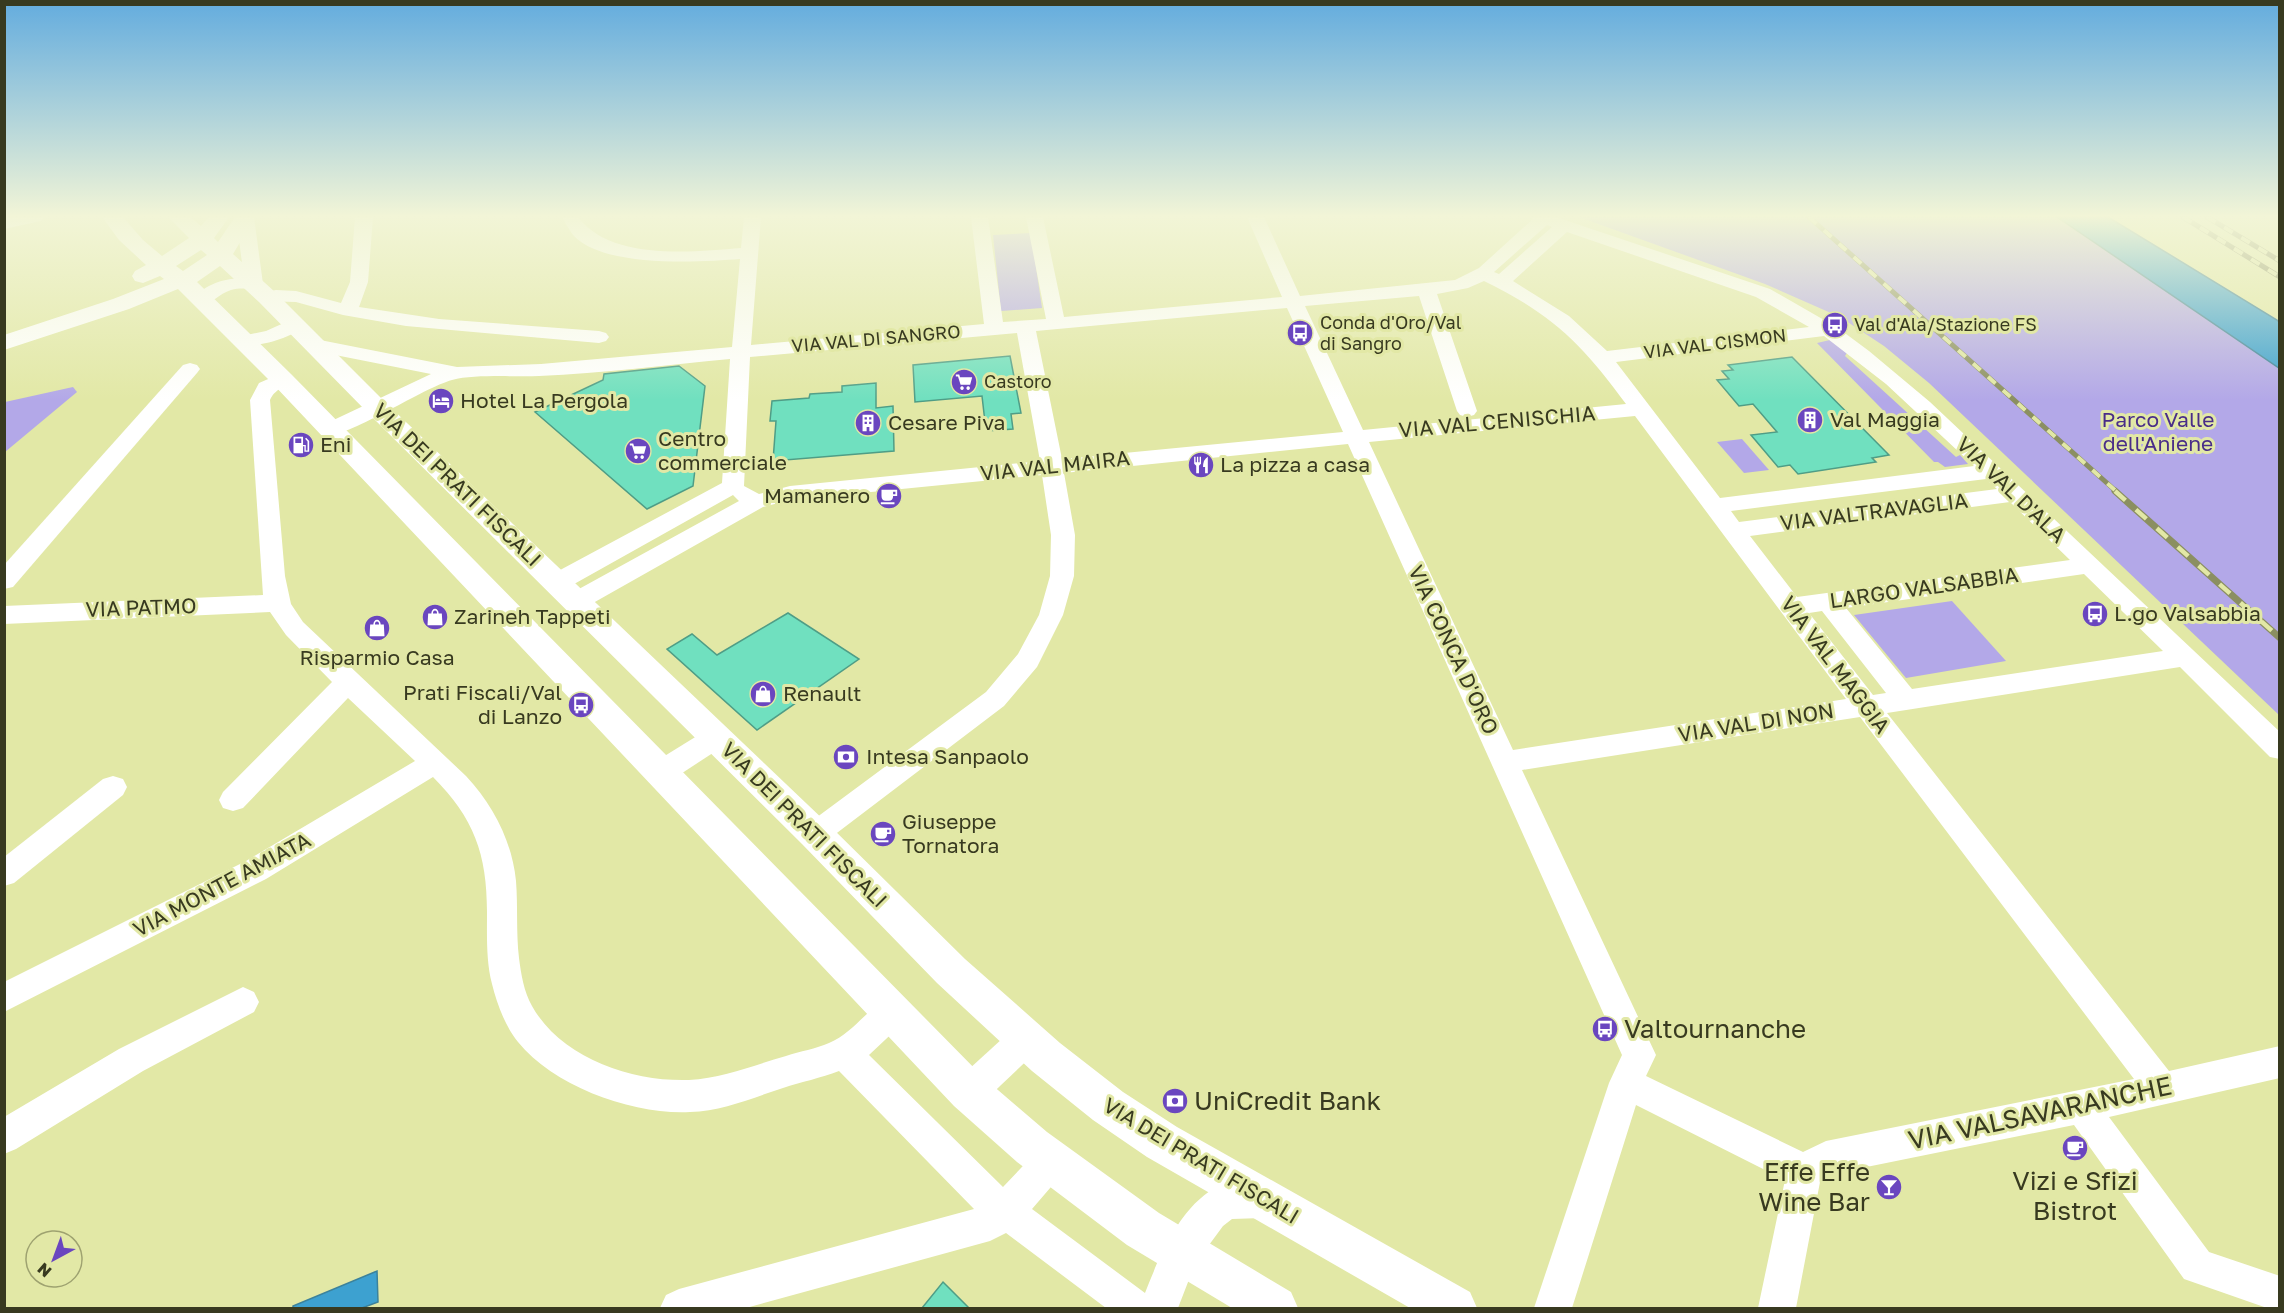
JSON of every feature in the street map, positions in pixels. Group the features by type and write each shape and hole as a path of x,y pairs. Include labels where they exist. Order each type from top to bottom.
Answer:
{"main road":[{"path":"4,327 122,287 139,278"},
{"path":"179,278 243,340 272,385 330,430 969,1092 1015,1134 1143,1229 1275,1308"},
{"path":"4,343 121,304 185,278"},
{"name":"VIA DEI PRATI FISCALI","path":"247,278 815,834 951,971 1026,1039 1089,1092 1128,1121 1454,1308"}],"street":[{"path":"258,278 261,291"},
{"path":"348,310 359,278"},
{"path":"733,486 747,278"},
{"path":"987,278 994,328"},
{"path":"1047,278 1056,323"},
{"name":"VIA CONCA D'ORO","path":"1284,278 1639,1055 1626,1083 1553,1308"},
{"name":"VIA VAL DI SANGRO","path":"457,373 541,370 1295,303 1425,290 1490,278"},
{"name":"VIA VAL MAGGIA","path":"1492,278 1565,320 1602,358 1866,706 2161,1087"},
{"name":"VIA VAL D'ALA","path":"1722,278 1745,286 1796,310 1827,330 1892,380 2016,494 2280,748"},
{"path":"202,300 212,292 243,282 261,291 421,323 599,337"},
{"path":"1425,290 1431,301 1467,411"},
{"path":"243,340 271,336 295,324"},
{"path":"815,834 986,707 1012,681 1028,660 1051,615 1062,576 1063,535 1025,326"},
{"name":"VIA VAL CISMON","path":"1602,358 1827,330"},
{"path":"315,345 457,373"},
{"path":"4,581 190,369"},
{"path":"330,430 377,408 411,388 457,373"},
{"path":"272,385 260,400 273,576 278,603 291,625 466,795 491,834 501,870 503,959 509,989 526,1026 546,1049 557,1058 585,1073 621,1086 679,1096 720,1091 844,1053 891,1013"},
{"name":"VIA VAL CENISCHIA","path":"1356,435 1639,409"},
{"name":"VIA VAL MAIRA","path":"567,592 755,502 790,493 1356,435"},
{"name":"VIA VALTRAVAGLIA","path":"1714,506 1991,471"},
{"path":"733,486 755,502"},
{"path":"567,592 733,486"},
{"name":"VIA VALTRAVAGLIA","path":"1732,531 2016,494"},
{"name":"LARGO VALSABBIA","path":"1791,607 2089,565"},
{"path":"1827,601 1906,700"},
{"name":"VIA PATMO","path":"4,615 278,603"},
{"name":"VIA VAL DI NON","path":"1505,762 2185,657"},
{"path":"233,800 348,682"},
{"path":"660,772 715,738"},
{"name":"VIA MONTE AMIATA","path":"4,998 256,870 434,762"},
{"path":"4,874 113,787"},
{"path":"4,1137 131,1060 243,1002"},
{"path":"969,1092 1026,1039"},
{"path":"844,1053 960,1171 1004,1211 1119,1294 1134,1308"},
{"name":"VIA VALSAVARANCHE","path":"1804,1171 1826,1158 2081,1107 2161,1087 2280,1062"},
{"path":"1626,1083 1804,1171 1777,1308"},
{"path":"2081,1107 2197,1266 2274,1292"},
{"path":"679,1308 990,1223 1051,1161"},
{"path":"1159,1308 1168,1282 1204,1220 1221,1205 1239,1199 1263,1200"}],"green space":[{"path":"998,278 1038,278 1042,308 1001,311"},
{"name":"Parco Valle dell'Aniene","path":"1749,278 2146,278 2279,368 2279,715 1929,383 1884,346 1840,317"},
{"path":"1830,340 1848,351 1845,356 1956,457 1960,455 1968,464 1945,467 1934,462 1817,343"},
{"path":"73,387 77,392 5,452 5,402"},
{"path":"1742,439 1769,470 1744,473 1717,442"},
{"path":"1952,601 2006,661 1906,678 1854,615"}],"water":[{"path":"2147,278 2209,278 2277,320 2279,322 2279,368"},
{"path":"377,1271 378,1302 362,1308 293,1308 293,1306"}],"building":[{"name":"Castoro","path":"1010,356 1021,413 1011,414 1013,429 986,431 982,396 915,402 913,365"},
{"name":"Val Maggia","path":"1792,357 1889,455 1872,458 1876,462 1798,474 1790,465 1778,467 1751,435 1777,432 1753,404 1739,406 1717,380 1729,379 1722,371 1733,370 1728,365"},
{"name":"Centro commerciale","path":"679,366 705,386 693,486 647,509 535,412 603,380 604,374"},
{"name":"Cesare Piva","path":"876,383 876,408 893,406 894,451 773,461 776,421 770,421 772,401 809,398 810,394 842,392 842,386"},
{"name":"Renault","path":"788,613 859,659 757,730 667,649 692,634 717,655"},
{"path":"943,1282 969,1308 922,1308"}],"railway":[{"path":"1878,278 2117,492"},
{"path":"2115,491 2280,638"}],"place":[{"name":"Val d'Ala/Stazione FS","path":"1835,325"},
{"name":"Conda d'Oro/Val di Sangro","path":"1300,333"},
{"name":"Castoro","path":"964,382"},
{"name":"Hotel La Pergola","path":"441,401"},
{"name":"Val Maggia","path":"1810,420"},
{"name":"Cesare Piva","path":"868,423"},
{"name":"Eni","path":"301,445"},
{"name":"Centro commerciale","path":"638,451"},
{"name":"La pizza a casa","path":"1201,465"},
{"name":"Mamanero","path":"889,496"},
{"name":"L.go Valsabbia","path":"2095,614"},
{"name":"Zarineh Tappeti","path":"435,617"},
{"name":"Risparmio Casa","path":"377,628"},
{"name":"Renault","path":"763,694"},
{"name":"Prati Fiscali/Val di Lanzo","path":"581,705"},
{"name":"Intesa Sanpaolo","path":"846,757"},
{"name":"Giuseppe Tornatora","path":"883,834"},
{"name":"Valtournanche","path":"1605,1029"},
{"name":"UniCredit Bank","path":"1175,1101"},
{"name":"Vizi e Sfizi Bistrot","path":"2075,1148"},
{"name":"Effe Effe Wine Bar","path":"1889,1187"}]}
